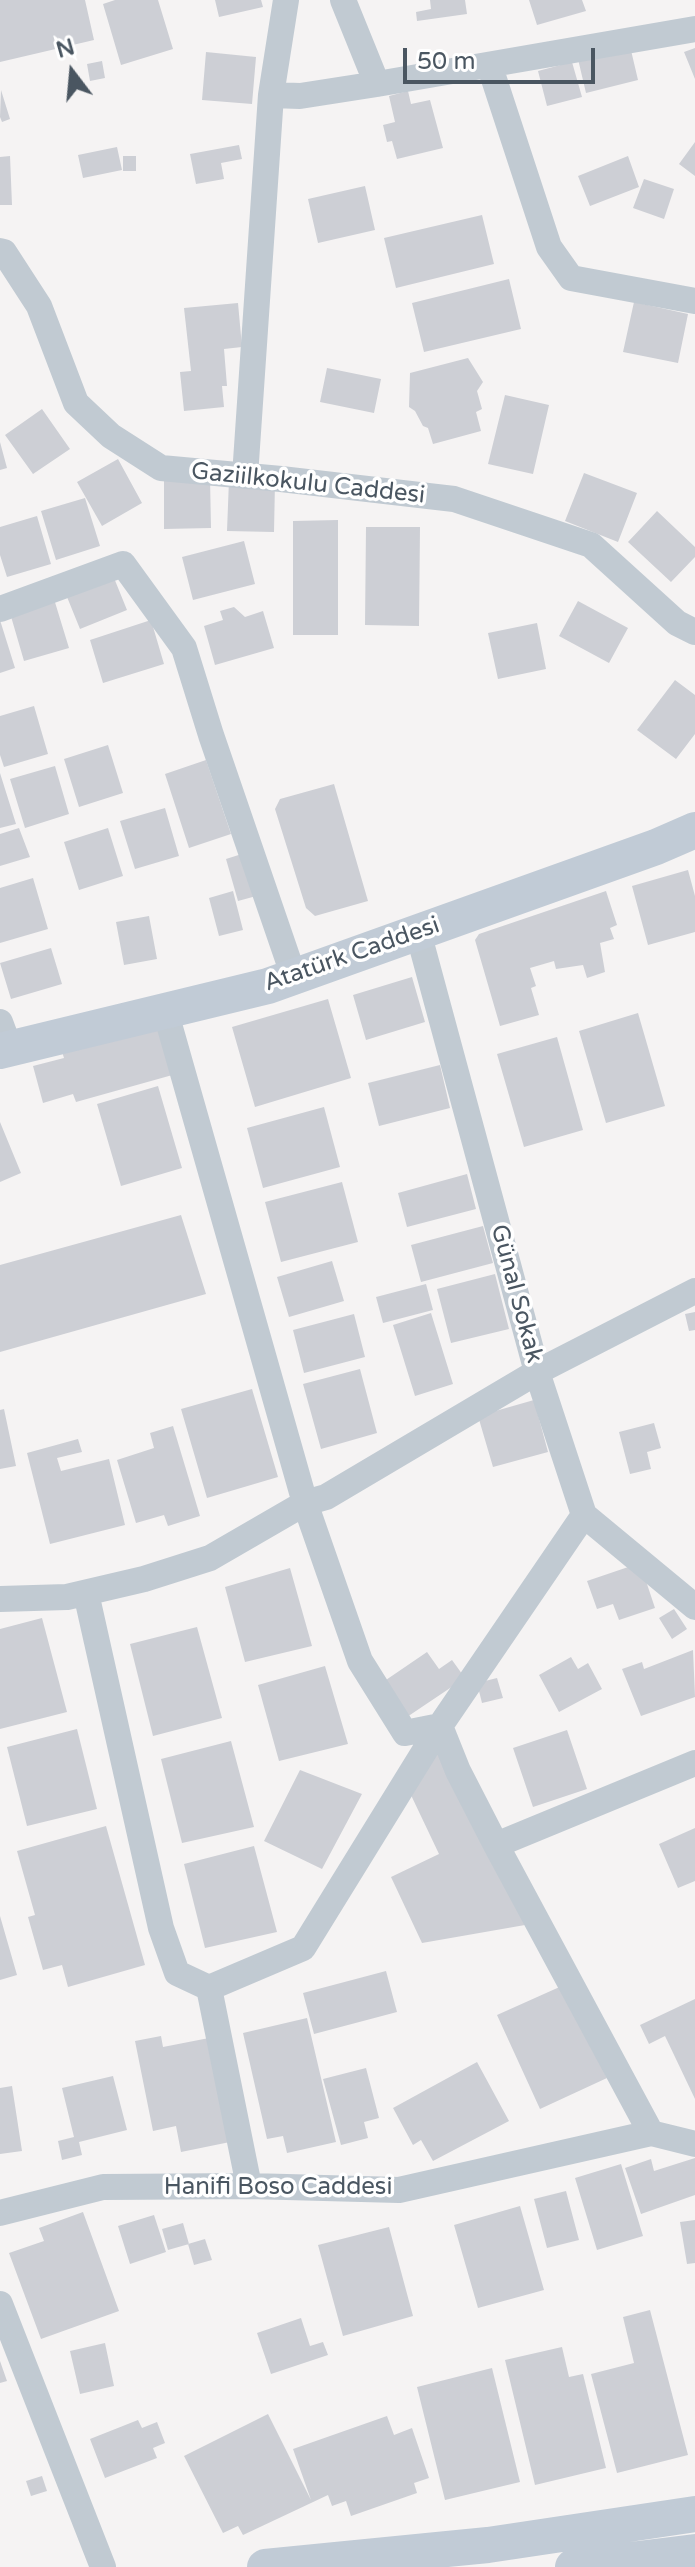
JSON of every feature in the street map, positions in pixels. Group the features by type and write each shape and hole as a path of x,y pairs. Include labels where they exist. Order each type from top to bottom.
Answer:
{"street":[{"path":"245,476 271,95 286,0"},
{"path":"343,0 377,84"},
{"path":"271,95 300,96 490,67 695,29"},
{"path":"490,67 549,247 571,278 695,301"},
{"name":"Gaziilkokulu Caddesi","path":"0,251 4,252 39,306 76,403 111,436 161,468 454,499 591,545 677,623 695,632"},
{"path":"0,609 123,564 184,648 294,977"},
{"name":"Atatürk Caddesi","path":"3,1041 165,1010 268,986 656,847 695,830"},
{"name":"Günal Sokak","path":"418,932 537,1372 584,1515"},
{"path":"165,1010 305,1503 360,1661 405,1733 440,1726"},
{"path":"0,1599 67,1597 144,1579 210,1558 305,1503 326,1497 537,1372 695,1291"},
{"path":"86,1593 161,1928 177,1973 209,1988 303,1948 440,1726 584,1515 695,1607"},
{"path":"440,1726 458,1771 496,1845 651,2133"},
{"path":"496,1845 695,1763"},
{"path":"209,1988 249,2186"},
{"name":"Hanifi Boso Caddesi","path":"0,2213 103,2187 249,2186 399,2190 651,2133 695,2144"},
{"path":"0,2304 103,2567"},
{"path":"265,2567 488,2545 695,2514"},
{"path":"573,2567 695,2552"}],"building":[{"path":"0,0 85,0 94,40 0,62"},
{"path":"115,0 158,0 173,49 121,65 103,4"},
{"path":"215,0 261,0 263,7 219,17"},
{"path":"430,0 465,0 467,14 417,21 416,12 431,9"},
{"path":"529,0 582,0 586,11 537,25"},
{"path":"630,46 638,80 586,93 578,59"},
{"path":"695,48 695,79 684,52"},
{"path":"206,52 256,57 252,104 202,100"},
{"path":"102,61 105,78 90,81 87,64"},
{"path":"572,62 582,97 547,106 538,71"},
{"path":"1,90 10,119 2,122 0,117"},
{"path":"408,91 411,104 430,100 443,148 397,159 392,141 387,142 383,125 395,122 389,96"},
{"path":"695,142 695,176 679,164"},
{"path":"239,145 242,159 221,163 224,179 196,184 190,154"},
{"path":"117,147 122,170 83,178 78,155"},
{"path":"10,156 12,205 0,205 0,157"},
{"path":"123,156 136,156 136,171 123,171"},
{"path":"628,156 639,187 590,206 578,176"},
{"path":"644,179 674,189 664,219 633,208"},
{"path":"365,186 375,230 318,243 308,199"},
{"path":"482,215 494,264 396,288 384,238"},
{"path":"509,279 521,329 424,352 412,303"},
{"path":"634,302 688,314 678,363 623,352"},
{"path":"238,303 242,347 224,349 227,386 222,386 224,407 184,411 180,372 191,371 184,308"},
{"path":"468,358 483,382 477,391 482,409 476,412 481,431 433,444 428,428 409,407 410,373"},
{"path":"327,368 381,379 374,413 320,402"},
{"path":"505,395 549,405 533,474 488,464"},
{"path":"42,409 70,449 33,474 5,435"},
{"path":"0,442 7,468 0,470"},
{"path":"118,459 142,503 102,526 77,482"},
{"path":"584,473 637,493 618,542 565,521"},
{"path":"210,478 211,528 164,529 164,479"},
{"path":"229,480 275,482 274,532 227,531"},
{"path":"85,498 100,546 56,560 41,511"},
{"path":"657,511 695,547 695,557 671,582 628,542"},
{"path":"37,516 51,564 7,577 0,555 0,527"},
{"path":"338,520 338,635 293,635 293,521"},
{"path":"366,527 420,527 419,626 365,625"},
{"path":"244,541 255,584 193,600 182,557"},
{"path":"112,573 127,610 80,629 65,592"},
{"path":"54,599 69,648 24,661 10,613"},
{"path":"578,601 628,628 609,663 559,636"},
{"path":"234,607 245,617 263,611 274,648 215,665 204,626 223,620 220,611"},
{"path":"0,620 15,668 0,673"},
{"path":"151,620 164,664 103,683 90,640"},
{"path":"537,623 546,669 498,679 488,633"},
{"path":"675,680 695,695 695,734 676,759 637,730"},
{"path":"34,706 48,754 4,767 0,755 0,716"},
{"path":"108,745 123,793 79,807 64,759"},
{"path":"206,760 231,834 189,848 165,774"},
{"path":"55,766 69,814 25,828 10,779"},
{"path":"0,773 16,824 0,828"},
{"path":"334,784 368,901 315,916 306,908 275,809 280,799"},
{"path":"165,808 179,856 135,869 120,821"},
{"path":"19,828 30,857 0,866 0,834"},
{"path":"108,828 123,876 79,890 64,842"},
{"path":"248,852 260,895 238,901 226,859"},
{"path":"688,870 695,896 695,932 648,945 632,886"},
{"path":"33,878 48,929 0,943 0,888"},
{"path":"233,891 243,930 219,936 209,898"},
{"path":"606,891 617,925 610,928 614,939 600,943 605,972 587,978 583,965 556,969 554,961 530,968 536,986 531,988 539,1015 500,1026 475,940 479,934"},
{"path":"149,916 157,959 124,965 116,922"},
{"path":"51,948 62,984 11,999 0,963"},
{"path":"412,977 425,1022 366,1040 353,995"},
{"path":"328,999 351,1078 255,1107 232,1027"},
{"path":"638,1013 665,1106 606,1123 579,1031"},
{"path":"160,1017 176,1074 76,1102 73,1094 43,1103 33,1066 64,1058 60,1045"},
{"path":"557,1037 583,1130 524,1147 497,1054"},
{"path":"440,1065 450,1108 379,1126 368,1083"},
{"path":"158,1086 182,1168 121,1186 97,1104"},
{"path":"324,1107 340,1167 263,1188 247,1128"},
{"path":"0,1122 21,1173 0,1182"},
{"path":"467,1174 476,1209 407,1227 398,1193"},
{"path":"342,1182 358,1242 281,1262 265,1202"},
{"path":"181,1215 206,1294 0,1352 0,1265"},
{"path":"483,1226 493,1263 421,1282 411,1245"},
{"path":"332,1261 344,1301 289,1317 277,1277"},
{"path":"495,1274 509,1329 451,1343 437,1289"},
{"path":"426,1284 433,1310 383,1323 376,1297"},
{"path":"695,1312 695,1330 689,1331 685,1314"},
{"path":"431,1313 453,1384 415,1396 393,1325"},
{"path":"354,1314 365,1357 304,1373 293,1330"},
{"path":"360,1369 377,1433 321,1449 303,1384"},
{"path":"252,1389 278,1477 207,1498 181,1409"},
{"path":"534,1400 548,1452 493,1467 478,1416"},
{"path":"4,1409 16,1466 0,1469 0,1410"},
{"path":"654,1423 661,1448 647,1452 651,1469 630,1474 619,1432"},
{"path":"173,1426 200,1516 168,1526 164,1515 136,1523 117,1460 154,1448 150,1433"},
{"path":"78,1439 82,1452 57,1458 61,1471 109,1459 125,1525 50,1544 27,1453"},
{"path":"640,1563 655,1608 619,1620 613,1604 597,1609 587,1581"},
{"path":"290,1568 312,1646 245,1662 225,1587"},
{"path":"674,1609 687,1629 672,1639 659,1618"},
{"path":"42,1618 67,1712 0,1729 0,1629"},
{"path":"197,1627 222,1718 153,1736 130,1644"},
{"path":"693,1650 695,1697 641,1716 622,1669 642,1662 644,1669"},
{"path":"427,1652 439,1669 452,1660 465,1678 407,1717 383,1682"},
{"path":"571,1657 578,1669 588,1663 602,1689 559,1712 539,1675"},
{"path":"325,1666 348,1744 279,1761 258,1685"},
{"path":"497,1678 503,1698 482,1703 477,1683"},
{"path":"77,1729 97,1809 27,1826 7,1747"},
{"path":"567,1730 587,1789 533,1807 513,1748"},
{"path":"231,1741 254,1827 182,1843 161,1759"},
{"path":"438,1753 525,1925 422,1943 391,1877 439,1854 410,1793"},
{"path":"300,1770 362,1794 322,1869 264,1841"},
{"path":"106,1826 145,1965 68,1987 62,1965 43,1970 28,1917 35,1915 17,1851"},
{"path":"695,1828 695,1881 678,1888 659,1844"},
{"path":"254,1846 277,1932 205,1948 184,1864"},
{"path":"0,1916 17,1975 0,1980"},
{"path":"386,1971 397,2012 314,2034 303,1993"},
{"path":"564,1985 607,2078 540,2109 497,2015"},
{"path":"695,1999 695,2099 665,2036 649,2044 640,2025"},
{"path":"307,2018 336,2142 287,2153 283,2136 267,2139 243,2033"},
{"path":"161,2036 163,2047 209,2038 230,2142 181,2152 176,2126 153,2131 135,2041"},
{"path":"477,2062 509,2121 433,2161 421,2140 413,2145 393,2108"},
{"path":"366,2068 379,2118 364,2122 368,2138 341,2145 323,2079"},
{"path":"113,2076 127,2130 79,2142 82,2155 62,2160 58,2141 74,2137 62,2088"},
{"path":"12,2086 22,2151 0,2154 0,2088"},
{"path":"695,2158 695,2195 641,2214 625,2168 651,2159 654,2171"},
{"path":"621,2164 643,2236 597,2250 575,2178"},
{"path":"566,2191 579,2240 547,2248 534,2199"},
{"path":"520,2206 544,2290 478,2308 454,2225"},
{"path":"83,2212 119,2311 41,2339 9,2253 44,2241 39,2228"},
{"path":"154,2215 166,2252 130,2264 118,2226"},
{"path":"695,2220 695,2263 687,2264 680,2222"},
{"path":"183,2223 189,2244 168,2250 162,2229"},
{"path":"389,2227 413,2316 343,2336 318,2245"},
{"path":"205,2239 212,2260 194,2265 188,2244"},
{"path":"650,2310 688,2455 617,2473 591,2374 634,2363 623,2317"},
{"path":"301,2318 310,2346 323,2342 328,2355 271,2374 257,2333"},
{"path":"105,2343 114,2386 80,2394 70,2351"},
{"path":"562,2347 569,2377 583,2374 606,2468 535,2485 505,2360"},
{"path":"0,2361 7,2381 0,2383"},
{"path":"492,2368 520,2482 445,2500 417,2387"},
{"path":"268,2414 311,2500 293,2449 387,2416 394,2435 412,2428 429,2478 414,2483 417,2493 351,2516 346,2501 332,2506 328,2495 243,2535 238,2526 223,2533 184,2456"},
{"path":"138,2420 142,2428 157,2422 165,2443 153,2448 157,2458 105,2478 90,2439"},
{"path":"42,2476 47,2491 31,2496 26,2481"}]}
